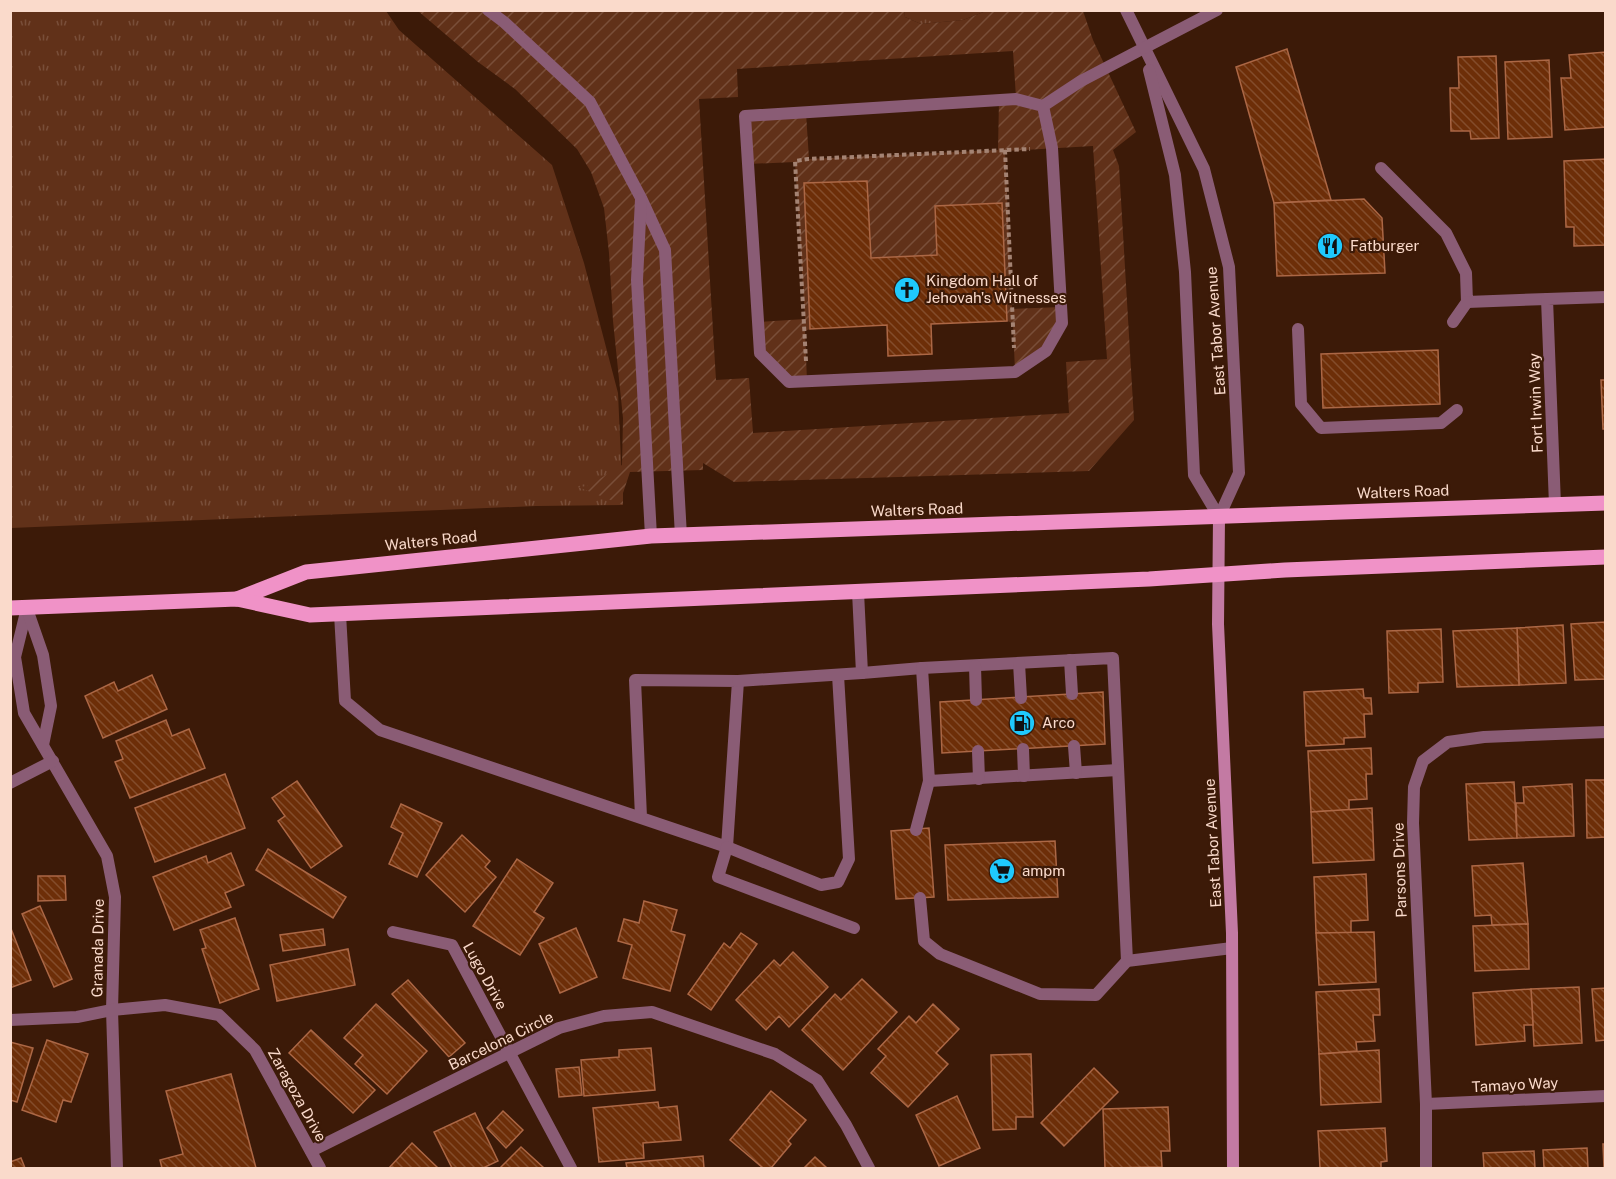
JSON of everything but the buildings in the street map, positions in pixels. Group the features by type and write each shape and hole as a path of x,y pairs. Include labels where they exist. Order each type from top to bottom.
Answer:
{"main road":[{"name":"Walters Road","path":"237,599 306,572 651,536 1605,503"},
{"name":"East Tabor Avenue","path":"1219,517 1218,624 1232,948 1233,1168"},
{"name":"Walters Road","path":"10,609 237,599 310,615 1605,557"}],"street":[{"path":"488,10 504,22 590,102 641,198 665,250 681,536"},
{"name":"East Tabor Avenue","path":"1126,10 1204,169 1228,267 1239,473 1219,517"},
{"path":"1043,106 1052,148 1062,323 1046,351 1015,372 789,382 760,353 745,116 1016,99 1043,106 1081,81 1217,10"},
{"name":"East Tabor Avenue","path":"1144,48 1175,175 1185,272 1194,475 1219,517"},
{"path":"1381,168 1446,233 1466,273 1467,302 1453,322"},
{"path":"641,198 637,280 651,536"},
{"path":"1467,302 1605,297"},
{"name":"Fort Irwin Way","path":"1547,299 1555,505"},
{"path":"1298,329 1301,404 1321,428 1441,423 1457,410"},
{"path":"858,592 862,673"},
{"path":"27,608 43,656 51,706 43,745"},
{"name":"Granada Drive","path":"27,608 15,657 24,712 107,856 115,897 112,1010 117,1168"},
{"path":"340,614 345,701 380,730 727,847 821,885 838,882 849,859 837,675"},
{"path":"641,817 635,680 738,681 1113,658 1127,961"},
{"path":"1070,660 1072,694"},
{"path":"1019,663 1020,698"},
{"path":"975,666 976,700"},
{"path":"916,830 929,781 922,668"},
{"path":"738,681 727,847 718,877 854,928"},
{"name":"Parsons Drive","path":"1426,1168 1426,1104 1413,823 1414,788 1423,761 1448,742 1484,737 1605,732"},
{"path":"1074,746 1076,773"},
{"path":"1023,749 1024,776"},
{"path":"978,752 979,779"},
{"path":"10,783 53,761"},
{"path":"929,781 1118,771"},
{"path":"920,898 924,941 939,954 1040,994 1095,995 1127,961 1232,948"},
{"name":"Lugo Drive","path":"393,932 452,945 571,1168"},
{"name":"Zaragoza Drive","path":"10,1020 78,1017 112,1010 165,1005 219,1015 255,1050 320,1168"},
{"name":"Barcelona Circle","path":"311,1151 559,1028 604,1016 652,1012 775,1054 817,1080 846,1125 869,1168"},
{"name":"Tamayo Way","path":"1426,1104 1605,1095"}],"path":[{"path":"807,381 795,161 1052,148"},
{"path":"1005,150 1015,372"}],"green space":[{"path":"904,10 905,17 921,24 963,20 986,11 1083,11 1093,40 1136,132 1113,150 1119,166 1134,420 1089,471 734,482 703,463 703,470 630,472 623,493 623,505 578,487 588,486 622,465 623,418 604,208 591,172 577,149 515,89 478,62 418,11","holes":["1013,51 1016,98 999,100 998,150 809,159 806,113 745,116 747,164 795,162 805,319 758,322 760,353 789,382 807,381 805,331 810,329 804,184 867,181 871,258 937,255 935,206 1002,203 1007,321 1013,323 1015,372 1046,351 1061,307 1012,309 1005,151 1093,146 1107,359 1066,362 1069,413 753,433 749,378 716,380 699,99 738,97 737,69"]},
{"path":"10,11 386,11 399,30 552,165 584,263 618,393 623,505 536,506 11,528"},
{"path":"904,11 986,11 963,20 921,24 905,17"}],"place":[{"name":"Fatburger","path":"1330,246"},
{"name":"Kingdom Hall of Jehovah's Witnesses","path":"907,290"},
{"name":"Arco","path":"1022,723"},
{"name":"ampm","path":"1002,871"}]}
